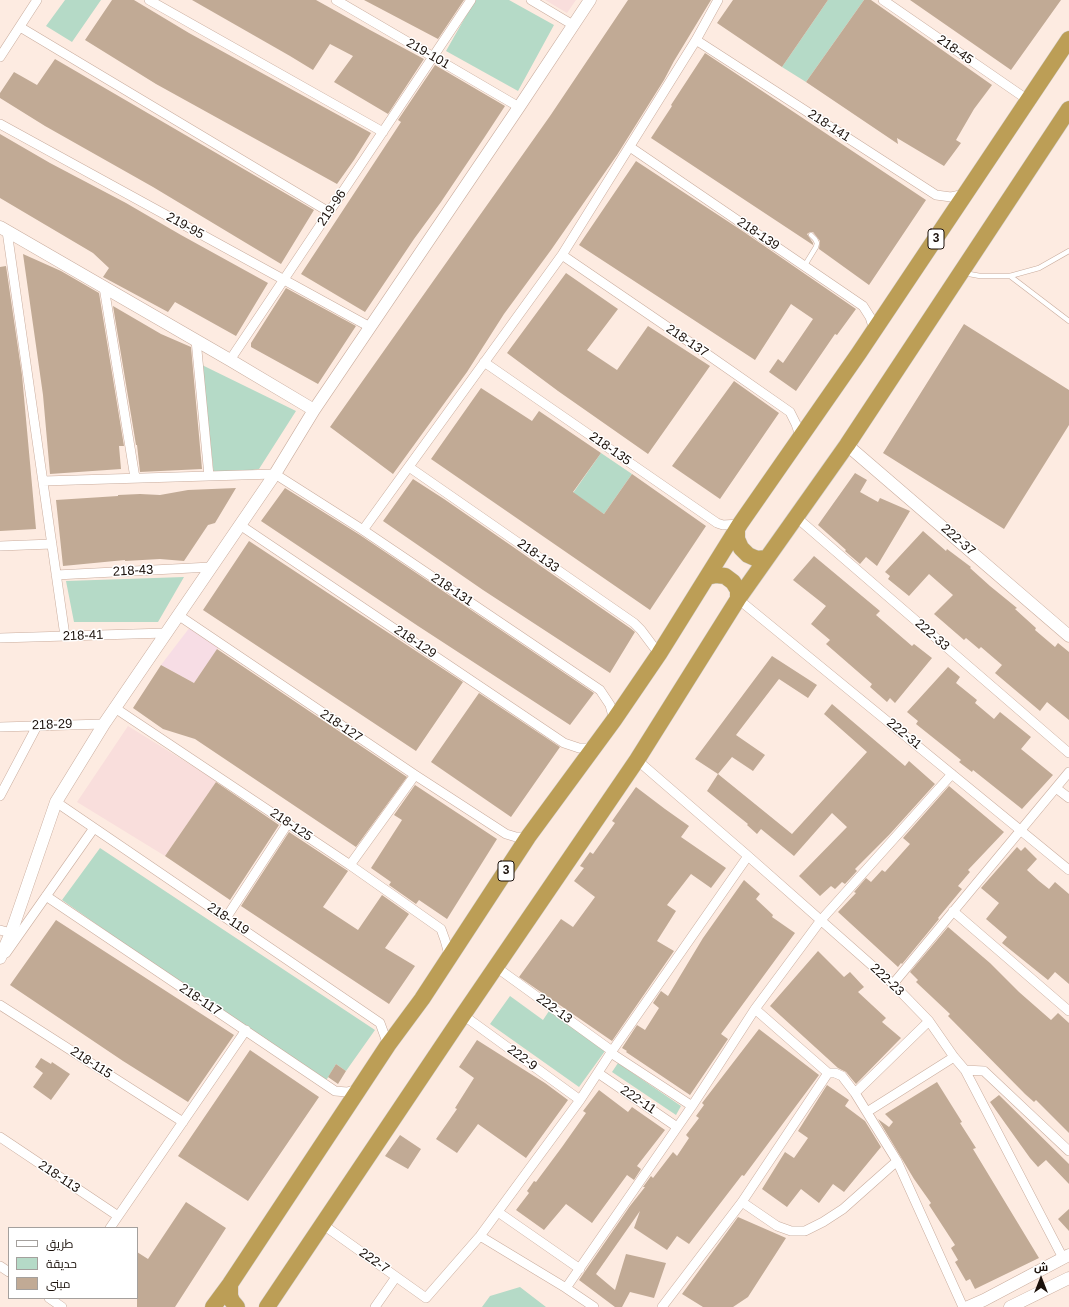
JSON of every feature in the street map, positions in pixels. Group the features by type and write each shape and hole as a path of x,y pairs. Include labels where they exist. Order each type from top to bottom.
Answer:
{"highway":[{"name":"3","path":"213,1307 230,1284 358,1089 450,958 528,837 594,748 659,654 738,527 874,330 1069,39"},
{"path":"267,1307 463,1015 637,760 738,599 847,445 1069,109"},
{"path":"738,527 737,539 741,548 748,555 757,558 767,558"},
{"path":"707,577 716,575 725,576 733,582 738,590 738,599"},
{"path":"230,1284 230,1296 237,1307"}],"street":[{"path":"0,57 38,0"},
{"path":"149,0 383,132"},
{"name":"219-101","path":"336,0 519,107"},
{"name":"219-96","path":"230,360 471,0"},
{"path":"532,0 573,25"},
{"path":"0,958 5,931 56,802 104,724 275,474 314,410 590,0"},
{"path":"363,530 562,255 696,40 718,0"},
{"name":"218-45","path":"883,0 1028,100"},
{"path":"20,27 329,212"},
{"name":"218-141","path":"696,40 936,195 951,197 966,194"},
{"name":"219-95","path":"0,124 370,327"},
{"name":"218-139","path":"630,147 864,306 870,317 874,330"},
{"path":"3,229 314,410"},
{"path":"3,229 52,544 64,636"},
{"name":"218-137","path":"562,255 790,412 800,436"},
{"path":"104,287 135,478"},
{"path":"196,340 209,476"},
{"name":"218-135","path":"484,362 717,523 738,527"},
{"name":"222-37","path":"847,445 1069,636"},
{"name":"218-133","path":"409,467 634,623 659,654"},
{"path":"42,481 275,474"},
{"name":"218-131","path":"275,474 363,530 600,690 610,705 614,720"},
{"name":"222-33","path":"796,518 1069,753"},
{"name":"218-129","path":"240,524 564,743 579,748 594,748"},
{"path":"0,546 52,544"},
{"name":"218-43","path":"56,575 211,567"},
{"name":"222-31","path":"738,599 1069,870"},
{"name":"218-127","path":"178,615 415,775 506,834 516,837 528,837"},
{"name":"218-41","path":"0,638 166,633"},
{"name":"218-125","path":"115,708 350,865 440,929 446,940 450,958"},
{"name":"218-29","path":"0,727 104,724"},
{"path":"0,796 37,726"},
{"name":"222-23","path":"637,760 893,984 929,1021 965,1070 1066,1256"},
{"path":"893,984 1069,772"},
{"path":"566,1288 678,1127 755,1009 821,920 952,774"},
{"path":"350,865 415,775"},
{"path":"1056,788 1069,798"},
{"name":"218-119","path":"56,802 380,1023 388,1045"},
{"path":"226,918 288,823"},
{"path":"0,963 94,828"},
{"path":"425,1303 480,1236 580,1100 748,856"},
{"name":"218-117","path":"46,896 335,1091 347,1092 358,1089"},
{"path":"953,911 1069,1011"},
{"name":"222-13","path":"496,967 612,1052 692,1106"},
{"name":"218-115","path":"0,1005 183,1122"},
{"path":"755,1009 828,1073 835,1073 842,1076 855,1092 897,1161 963,1307"},
{"name":"222-9","path":"463,1015 580,1100"},
{"path":"855,1092 929,1021"},
{"path":"111,1227 246,1030"},
{"path":"867,1112 954,1057"},
{"path":"965,1070 984,1071 1069,1151"},
{"name":"222-11","path":"598,1073 678,1127"},
{"path":"662,1307 742,1202 828,1073"},
{"name":"218-113","path":"0,1137 118,1216"},
{"path":"742,1202 777,1226 791,1231 805,1230 823,1222 843,1209 897,1161"},
{"path":"498,1212 580,1269"},
{"name":"222-7","path":"322,1224 396,1277 425,1303"},
{"path":"480,1236 566,1288 594,1307"},
{"path":"968,1307 1066,1256"},
{"path":"375,1307 396,1277"},
{"path":"1010,1307 1025,1304 1069,1278"},
{"path":"51,1299 61,1303"}],"lane":[{"path":"805,265 817,243 811,235"},
{"path":"960,273 980,276 1010,276 1039,268 1069,251"},
{"path":"1010,276 1069,321"}],"shaded area":[{"path":"545,0 576,0 567,13"},
{"path":"190,627 219,647 194,683 161,665"},
{"path":"128,726 217,781 165,856 77,802"}],"green space":[{"path":"65,0 101,0 72,42 46,26"},
{"path":"475,0 509,0 554,25 518,91 446,51"},
{"path":"828,0 864,0 806,82 782,67"},
{"path":"202,365 296,411 259,469 214,476"},
{"path":"601,453 632,474 604,514 573,493"},
{"path":"184,577 158,622 74,622 66,581"},
{"path":"100,848 375,1030 346,1071 336,1064 324,1084 62,900"},
{"path":"510,996 543,1020 549,1011 605,1051 579,1087 490,1024"},
{"path":"618,1063 681,1106 676,1115 612,1072"},
{"path":"520,1287 546,1307 482,1307 490,1296"}],"building":[{"path":"112,0 134,0 189,33 371,133 337,184 156,84 85,40"},
{"path":"192,0 316,0 424,59 388,114 334,82 353,56 330,44 313,70"},
{"path":"364,0 464,0 438,39"},
{"path":"628,0 711,0 664,80 617,155 551,250 504,314 467,372 393,474 330,427 550,116"},
{"path":"733,0 828,0 782,67 717,23"},
{"path":"864,0 871,0 992,85 974,109 956,140 961,143 944,166 897,138 898,144 806,82"},
{"path":"910,0 1061,0 1011,70"},
{"path":"705,53 926,200 869,285 819,249 820,241 813,232 807,234 813,245 651,138"},
{"path":"55,59 314,210 281,264 153,187 45,126 0,98 0,93 14,72 37,85"},
{"path":"435,65 505,106 365,312 301,274 401,122 398,120"},
{"path":"0,134 268,283 236,336 175,302 168,312 103,277 109,268 93,253 0,198"},
{"path":"636,161 744,232 856,309 837,335 835,334 796,391 769,372 778,359 783,363 813,319 791,304 755,360 579,245"},
{"path":"23,254 61,271 99,293 124,446 119,446 121,469 50,474 43,395"},
{"path":"6,266 22,375 36,529 0,531 0,267"},
{"path":"566,273 618,309 587,350 617,370 648,326 710,366 648,454 507,353"},
{"path":"286,288 356,326 318,384 251,347 251,343"},
{"path":"113,306 161,334 191,347 202,469 140,472 137,445"},
{"path":"964,324 1069,390 1069,425 1004,529 883,453"},
{"path":"734,381 779,413 720,499 672,466"},
{"path":"481,388 532,421 539,411 601,453 573,492 604,514 632,474 706,526 650,610 431,459"},
{"path":"855,473 867,480 860,492 878,502 880,498 910,511 877,566 866,557 860,564 818,525"},
{"path":"413,479 635,632 610,673 483,590 383,521"},
{"path":"236,488 215,523 208,525 184,561 160,559 125,560 63,566 56,500 118,495 160,495 188,490"},
{"path":"285,488 360,535 594,693 570,725 418,626 261,521"},
{"path":"923,531 946,551 947,549 971,567 970,568 990,586 1017,608 1015,609 1036,628 1035,630 1055,647 1058,643 1069,652 1069,720 1047,702 1040,711 995,673 1002,665 981,647 979,649 966,638 964,640 934,614 953,595 929,574 909,596 888,579 890,576 885,572"},
{"path":"249,541 463,682 416,751 203,610"},
{"path":"814,556 880,611 876,615 912,646 914,644 932,658 895,703 890,698 887,702 870,687 872,684 826,644 830,640 811,624 826,606 793,580"},
{"path":"217,649 407,777 356,847 195,739 163,729 133,708 161,665 194,683"},
{"path":"772,656 817,685 808,698 779,679 736,735 765,755 753,771 732,757 718,774 695,759"},
{"path":"948,667 960,677 956,683 977,700 975,703 994,719 1000,712 1031,737 1021,749 1053,775 1022,809 973,770 972,772 959,762 961,760 916,724 918,721 907,712"},
{"path":"479,693 560,747 511,817 431,762"},
{"path":"832,704 905,766 909,761 935,784 889,835 855,869 857,871 845,884 842,882 835,889 831,886 820,896 799,876 847,827 832,813 794,856 761,829 757,834 747,825 748,824 707,791 718,774 792,834 867,752 824,714"},
{"path":"216,782 279,825 230,900 165,856"},
{"path":"415,785 497,839 447,919 419,900 416,904 389,885 391,882 371,868 402,820 394,815"},
{"path":"949,786 1004,832 968,870 970,872 958,886 962,889 938,918 939,919 898,967 838,912 856,893 854,892 866,878 871,882 882,870 885,872 910,844 903,838"},
{"path":"636,787 689,826 681,837 726,868 711,888 691,874 667,905 676,911 657,941 674,951 612,1041 519,977 561,919 573,927 595,897 574,881 584,868 580,866 590,852 593,854 615,823 612,821"},
{"path":"289,832 348,871 323,907 358,930 382,895 409,914 385,948 415,966 389,1004 241,906"},
{"path":"1017,847 1021,851 1025,847 1037,859 1027,870 1039,881 1049,889 1055,882 1069,894 1069,984 1055,972 1048,980 1002,943 1007,937 986,919 999,903 981,888"},
{"path":"744,880 760,894 756,899 773,915 772,917 795,933 721,1034 728,1039 690,1095 622,1048 637,1025 645,1030 659,1008 653,1003 661,991 668,996 703,938"},
{"path":"56,920 234,1035 188,1102 123,1061 10,985"},
{"path":"948,927 990,963 1019,992 1051,1020 1058,1013 1069,1023 1069,1133 1036,1100 1034,1102 1025,1094 948,1016 950,1014 916,982 918,980 910,972"},
{"path":"818,951 844,977 850,972 864,987 858,992 886,1018 882,1022 901,1038 856,1084 846,1072 838,1068 770,1006"},
{"path":"759,1029 819,1075 744,1176 742,1175 689,1244 677,1236 667,1250 634,1228 640,1211 596,1274 615,1290 626,1254 666,1263 654,1298 630,1292 622,1307 615,1307 579,1280 630,1206 645,1187 643,1187 651,1176 653,1178 673,1152 677,1156 689,1138 686,1135 699,1118 696,1116 704,1105 702,1103"},
{"path":"477,1040 545,1083 568,1100 526,1158 478,1124 457,1153 436,1139 457,1109 455,1108 474,1078 459,1067"},
{"path":"250,1050 319,1097 248,1201 178,1156"},
{"path":"41,1058 51,1064 52,1062 70,1074 51,1100 33,1087 43,1073 35,1067"},
{"path":"336,1064 346,1071 338,1084 328,1077"},
{"path":"937,1082 976,1148 973,1149 1039,1258 975,1289 970,1279 966,1281 955,1262 958,1260 951,1248 955,1245 929,1205 931,1203 914,1179 878,1119 889,1127 893,1122 885,1114"},
{"path":"827,1085 849,1100 845,1106 865,1121 881,1147 844,1192 833,1184 819,1203 801,1189 787,1207 762,1189 785,1152 794,1158 808,1138 798,1131"},
{"path":"599,1090 628,1112 632,1107 665,1130 637,1166 641,1169 634,1180 627,1175 592,1223 566,1204 544,1230 516,1210 529,1193 527,1191 534,1181 536,1182 586,1113 583,1111"},
{"path":"999,1095 1069,1164 1069,1184 1046,1160 1038,1167 1030,1158 990,1102"},
{"path":"400,1135 421,1149 408,1169 385,1156"},
{"path":"186,1202 226,1228 175,1307 137,1307 138,1253 148,1259"},
{"path":"1069,1209 1069,1231 1058,1219"},
{"path":"738,1217 786,1238 748,1297 733,1307 703,1307 682,1294"}]}
